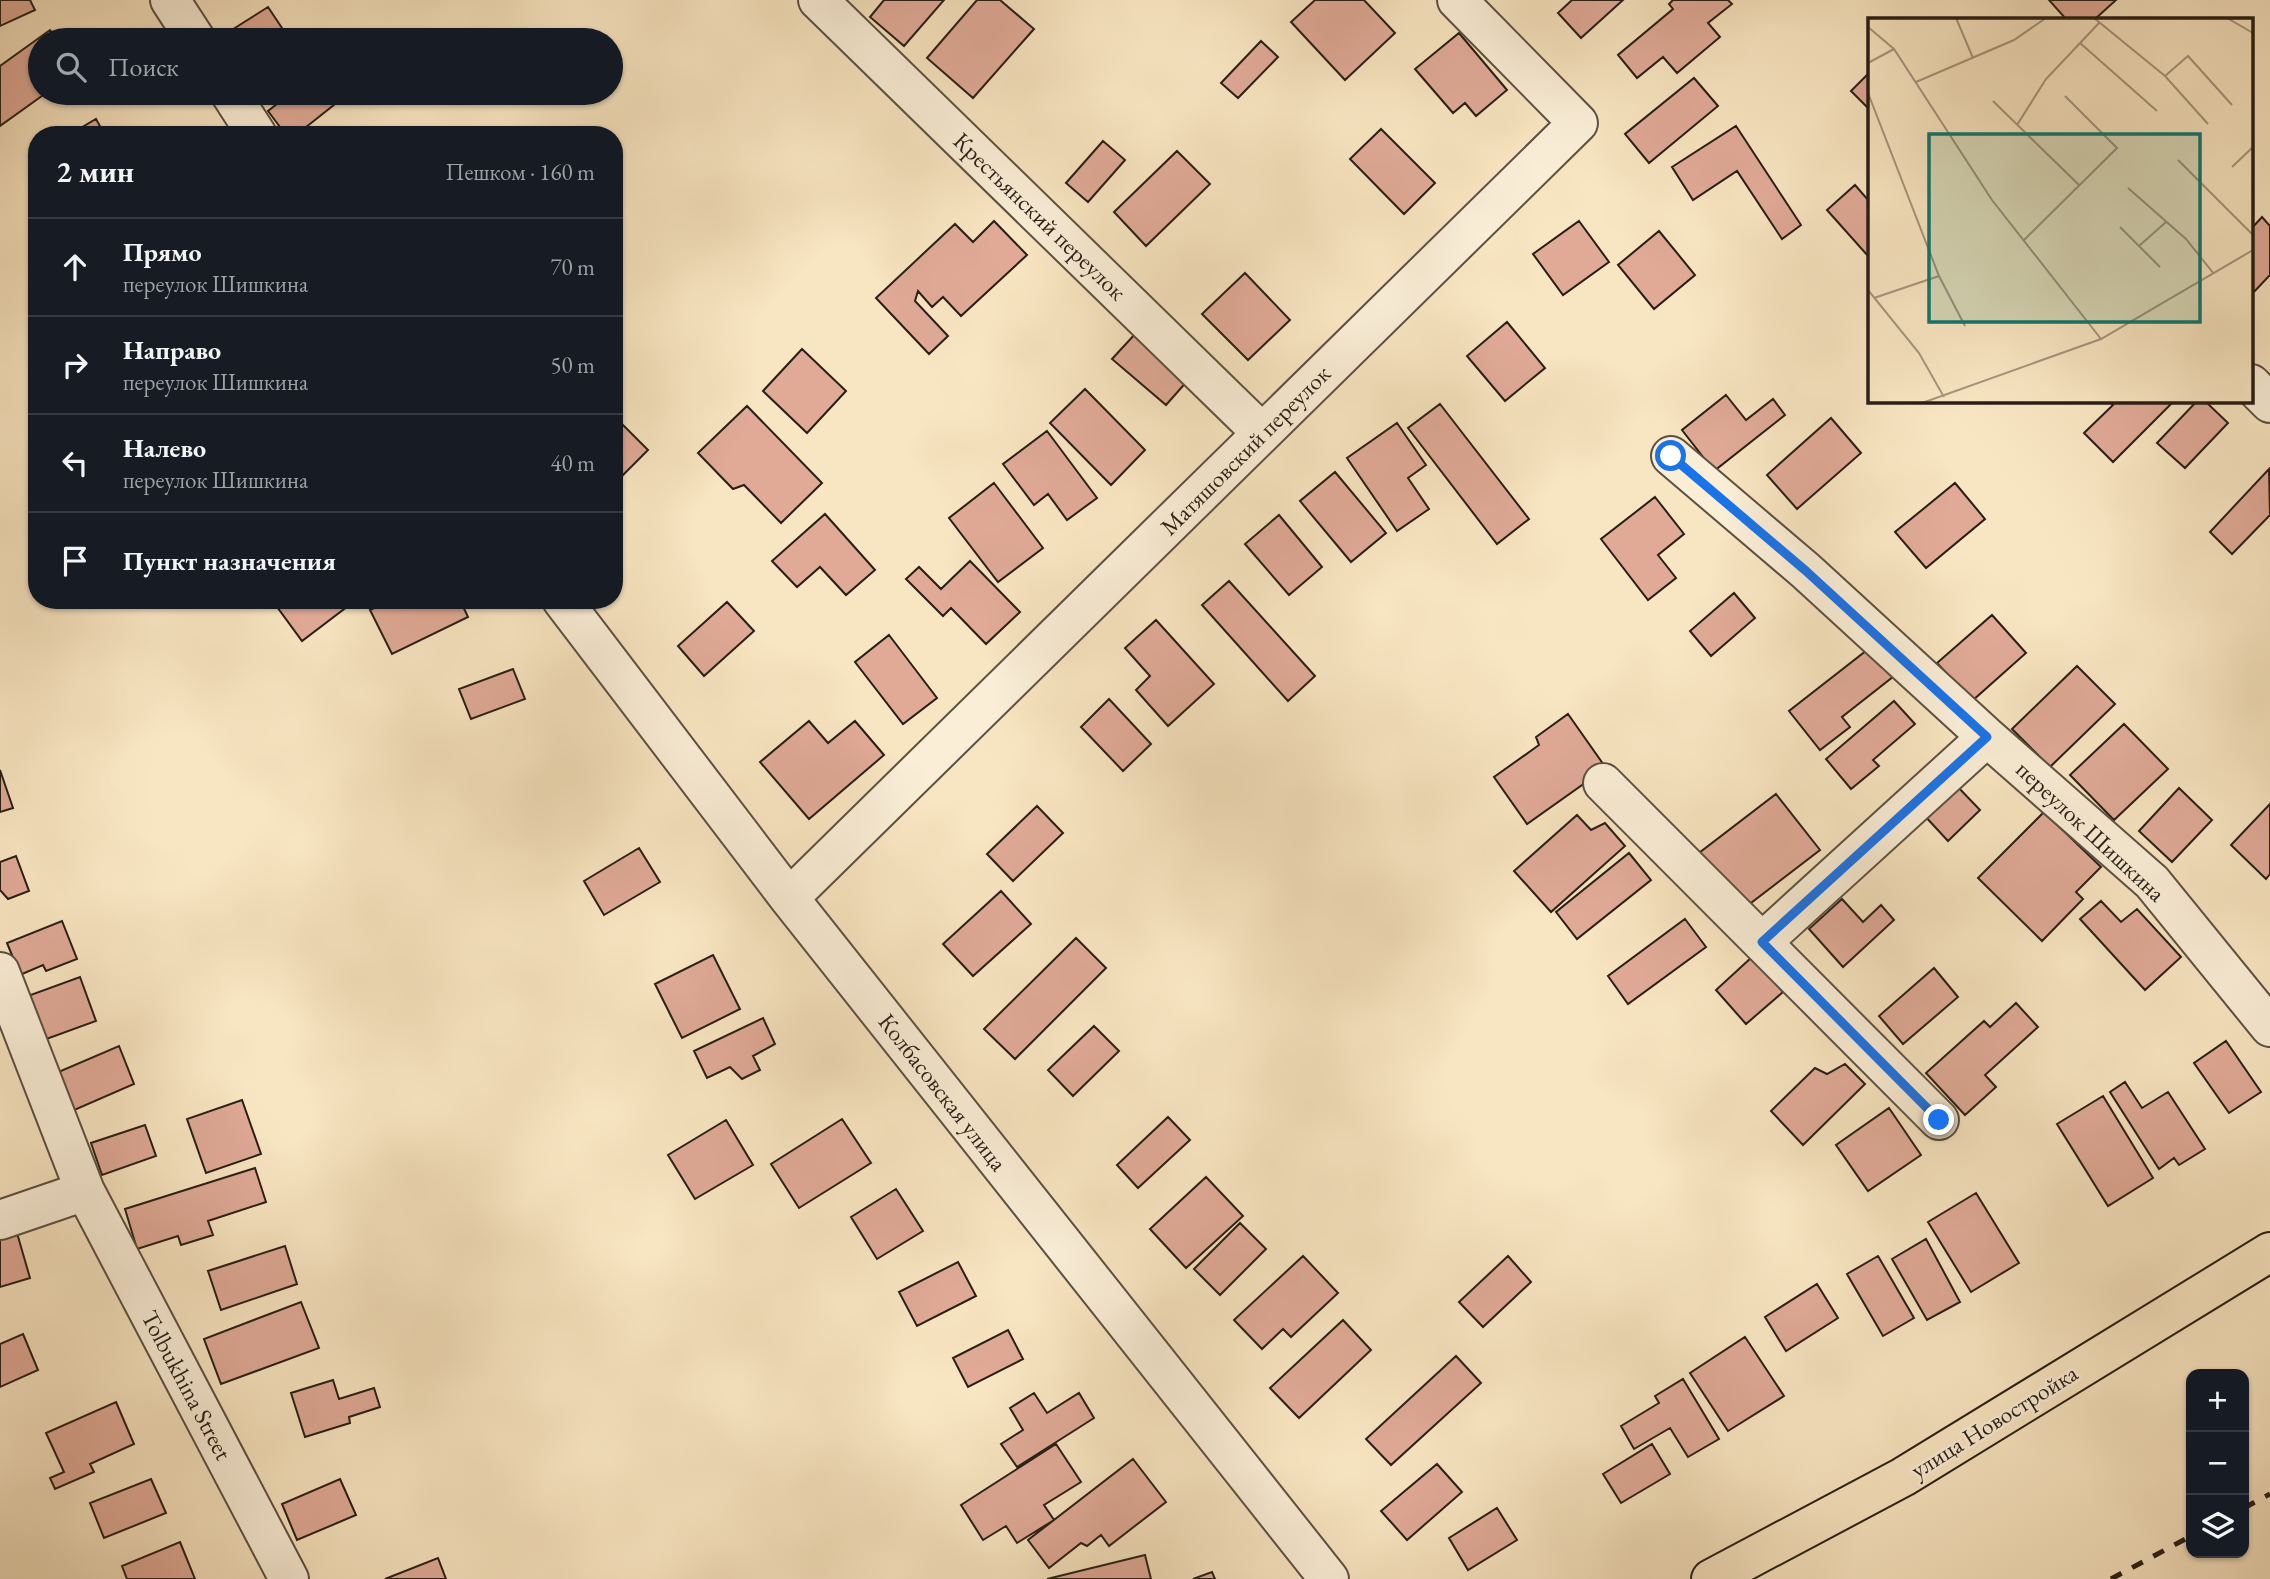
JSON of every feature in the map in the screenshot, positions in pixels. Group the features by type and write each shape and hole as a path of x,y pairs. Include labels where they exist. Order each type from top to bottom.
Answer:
{"main road":[{"name":"улица Новостройка","path":"1711,1579 1903,1477 2270,1252"}],"street":[{"path":"170,0 188,28"},
{"name":"Крестьянский переулок","path":"818,0 1262,433"},
{"name":"Матяшовский переулок","path":"789,898 1578,123 1457,0"},
{"path":"238,105 251,126"},
{"path":"2252,385 2270,403"},
{"name":"переулок Шишкина","path":"1671,456 1806,571 1987,737 2152,882 2270,1027"},
{"name":"Колбасовская улица","path":"569,609 789,898 1329,1579"},
{"path":"1762,942 1987,737"},
{"path":"1603,783 1939,1120"},
{"name":"Tolbukhina Street","path":"0,972 85,1191 289,1579"},
{"path":"0,1220 85,1191"}],"building":[{"path":"0,0 30,0 35,10 0,26"},
{"path":"884,0 944,0 904,46 870,17"},
{"path":"977,0 1000,0 1034,29 973,98 927,58"},
{"path":"1315,0 1364,0 1395,33 1345,80 1291,22"},
{"path":"1572,0 1623,0 1581,38 1558,13"},
{"path":"1673,0 1728,0 1732,4 1708,23 1720,37 1677,73 1663,57 1637,78 1618,55 1673,9 1669,4"},
{"path":"2049,0 2116,0 2096,18 2065,18"},
{"path":"268,7 282,28 235,28"},
{"path":"1459,33 1507,90 1476,116 1465,103 1453,113 1415,69"},
{"path":"1261,41 1278,57 1238,98 1221,83"},
{"path":"28,46 29,105 0,126 0,66"},
{"path":"1868,74 1868,108 1851,91"},
{"path":"1694,78 1718,106 1649,163 1625,134"},
{"path":"276,105 334,105 307,126 279,126 268,111"},
{"path":"96,119 100,126 84,126"},
{"path":"1736,126 1801,225 1782,239 1737,171 1693,200 1672,167"},
{"path":"1381,129 1435,183 1404,214 1350,159"},
{"path":"1103,141 1125,160 1088,202 1066,183"},
{"path":"1177,151 1210,184 1146,246 1114,212"},
{"path":"1855,185 1868,200 1868,256 1827,210"},
{"path":"2262,217 2270,226 2270,275 2252,294 2252,228"},
{"path":"994,221 1027,255 961,316 943,297 932,307 918,291 915,301 948,336 929,354 876,298 955,224 973,242"},
{"path":"1579,221 1609,262 1563,295 1533,254"},
{"path":"1659,231 1695,275 1654,309 1618,265"},
{"path":"1245,273 1290,320 1248,360 1202,314"},
{"path":"1507,322 1545,368 1505,401 1467,356"},
{"path":"1136,333 1189,379 1166,405 1112,359"},
{"path":"802,349 846,391 807,433 763,391"},
{"path":"1085,389 1145,450 1111,485 1050,423"},
{"path":"1726,395 1746,420 1773,399 1785,415 1714,471 1682,430"},
{"path":"2110,402 2173,402 2113,462 2084,433 2113,405"},
{"path":"2196,402 2206,402 2228,423 2185,468 2157,443"},
{"path":"1440,404 1529,519 1497,544 1408,428"},
{"path":"747,406 822,483 781,523 744,485 733,489 698,453"},
{"path":"1831,418 1861,453 1797,509 1767,475"},
{"path":"1397,423 1426,465 1408,478 1429,509 1397,531 1347,458"},
{"path":"623,425 648,450 623,475"},
{"path":"1047,431 1097,498 1067,520 1048,494 1034,505 1003,464"},
{"path":"2269,469 2270,515 2232,554 2210,532"},
{"path":"1335,472 1386,533 1351,562 1300,501"},
{"path":"994,483 1043,548 998,582 949,518"},
{"path":"1955,483 1985,519 1926,568 1895,532"},
{"path":"1655,497 1684,534 1658,555 1676,578 1648,600 1601,539"},
{"path":"825,514 875,570 846,595 820,567 797,587 772,561"},
{"path":"1279,515 1322,567 1289,595 1245,544"},
{"path":"970,561 1020,612 986,644 951,608 943,616 906,579 919,567 941,589"},
{"path":"1229,581 1315,676 1288,701 1202,605"},
{"path":"1734,593 1755,618 1711,656 1690,631"},
{"path":"727,602 754,631 704,676 678,646"},
{"path":"279,609 344,609 302,641"},
{"path":"464,609 468,617 392,654 370,610"},
{"path":"1992,615 2026,653 1972,701 1937,663"},
{"path":"1156,620 1214,684 1168,726 1136,690 1150,676 1125,648"},
{"path":"889,635 937,698 903,724 855,662"},
{"path":"1871,647 1894,676 1842,717 1850,727 1820,750 1789,711"},
{"path":"2077,666 2115,704 2050,767 2012,729"},
{"path":"513,669 525,699 471,719 459,689"},
{"path":"1109,699 1151,744 1123,771 1081,727"},
{"path":"1894,701 1915,724 1873,760 1879,766 1851,789 1826,759"},
{"path":"1568,714 1606,768 1527,824 1494,777 1539,745 1536,737"},
{"path":"809,721 828,743 855,721 884,755 809,819 760,762"},
{"path":"2124,724 2168,769 2114,820 2070,775"},
{"path":"0,770 13,808 0,812"},
{"path":"1955,784 1980,810 1948,841 1923,814"},
{"path":"2179,788 2212,820 2172,862 2139,831"},
{"path":"1776,794 1820,850 1743,909 1699,853"},
{"path":"2270,804 2270,874 2266,879 2231,845"},
{"path":"1037,806 1063,833 1013,881 987,854"},
{"path":"2044,812 2101,867 2076,892 2083,899 2042,941 1978,878"},
{"path":"1577,815 1591,830 1605,823 1625,846 1551,912 1514,871"},
{"path":"639,848 660,882 604,915 584,881"},
{"path":"1629,853 1651,880 1577,939 1556,912"},
{"path":"16,856 29,891 8,899 0,890 0,862"},
{"path":"1001,891 1031,924 973,976 943,944"},
{"path":"1842,899 1863,922 1881,905 1894,920 1843,967 1809,929"},
{"path":"2101,901 2121,922 2137,909 2181,957 2145,990 2080,919"},
{"path":"1685,919 1706,947 1628,1004 1608,976"},
{"path":"62,921 77,959 46,971 43,965 20,975 7,943"},
{"path":"1076,938 1106,968 1015,1059 984,1029"},
{"path":"713,955 740,1009 682,1038 655,984"},
{"path":"1752,957 1783,992 1746,1024 1716,990"},
{"path":"1934,968 1958,997 1903,1044 1879,1016"},
{"path":"80,977 96,1021 41,1041 25,997"},
{"path":"2016,1003 2038,1027 1985,1075 1996,1087 1965,1115 1926,1073 1984,1021 1990,1027"},
{"path":"763,1018 775,1044 753,1056 760,1070 742,1079 730,1067 707,1078 694,1051"},
{"path":"1094,1026 1119,1051 1073,1096 1048,1070"},
{"path":"2226,1041 2261,1092 2229,1113 2194,1063"},
{"path":"119,1046 134,1084 72,1111 56,1073"},
{"path":"1845,1064 1865,1084 1803,1145 1771,1111 1815,1068 1827,1074"},
{"path":"2125,1082 2142,1108 2168,1092 2205,1149 2179,1165 2174,1158 2159,1169 2110,1092"},
{"path":"2103,1096 2153,1178 2108,1206 2057,1124"},
{"path":"242,1100 261,1154 206,1173 187,1119"},
{"path":"1889,1108 1921,1155 1868,1191 1836,1145"},
{"path":"1168,1117 1190,1140 1138,1188 1117,1165"},
{"path":"842,1119 871,1163 799,1208 771,1164"},
{"path":"726,1120 753,1165 695,1199 668,1155"},
{"path":"145,1125 156,1156 102,1175 91,1143"},
{"path":"255,1168 266,1202 208,1221 213,1235 181,1245 178,1236 137,1249 125,1209"},
{"path":"1206,1177 1243,1216 1186,1268 1150,1229"},
{"path":"896,1189 923,1231 877,1259 851,1217"},
{"path":"1976,1193 2019,1263 1971,1292 1928,1222"},
{"path":"1240,1223 1266,1249 1220,1295 1194,1269"},
{"path":"17,1233 30,1278 0,1287 0,1239"},
{"path":"1926,1239 1960,1302 1927,1320 1892,1259"},
{"path":"285,1246 297,1284 221,1310 208,1271"},
{"path":"1303,1256 1338,1293 1291,1337 1283,1329 1262,1349 1234,1320"},
{"path":"1508,1256 1531,1282 1483,1327 1459,1302"},
{"path":"1878,1256 1914,1318 1883,1336 1847,1274"},
{"path":"958,1262 976,1296 917,1326 899,1292"},
{"path":"1817,1284 1838,1318 1786,1351 1765,1317"},
{"path":"301,1302 319,1348 221,1384 204,1339"},
{"path":"1343,1320 1371,1350 1299,1418 1270,1388"},
{"path":"1008,1330 1023,1359 968,1387 953,1358"},
{"path":"23,1334 38,1370 0,1387 0,1344"},
{"path":"1745,1337 1784,1396 1728,1431 1690,1373"},
{"path":"1456,1356 1481,1383 1391,1465 1366,1439"},
{"path":"1683,1379 1719,1439 1688,1457 1670,1428 1634,1449 1621,1426 1659,1403 1655,1396"},
{"path":"333,1380 339,1399 374,1388 380,1407 349,1417 350,1423 305,1437 291,1393"},
{"path":"1034,1393 1047,1413 1079,1393 1094,1418 1017,1467 1001,1444 1023,1430 1010,1408"},
{"path":"116,1402 134,1444 90,1464 94,1472 55,1489 50,1478 64,1472 46,1433"},
{"path":"1056,1444 1081,1482 1044,1505 1054,1520 1017,1543 1006,1526 983,1540 961,1505"},
{"path":"1652,1444 1670,1474 1621,1503 1603,1474"},
{"path":"1133,1459 1166,1502 1109,1546 1101,1535 1087,1546 1081,1543 1049,1568 1028,1540"},
{"path":"1437,1464 1462,1492 1407,1540 1381,1511"},
{"path":"151,1479 166,1513 104,1538 90,1503"},
{"path":"340,1479 356,1515 297,1540 282,1504"},
{"path":"1497,1508 1517,1540 1468,1570 1449,1538"},
{"path":"180,1542 195,1579 127,1579 122,1566"},
{"path":"1145,1555 1151,1579 1047,1579"},
{"path":"438,1558 446,1579 385,1579"},
{"path":"1212,1572 1215,1579 1193,1579"}],"railway":[{"path":"2249,1505 2270,1494"},
{"path":"2111,1579 2186,1539"}],"route":[{"path":"1671,456 1806,571 1987,737 1762,942 1939,1120"}]}
